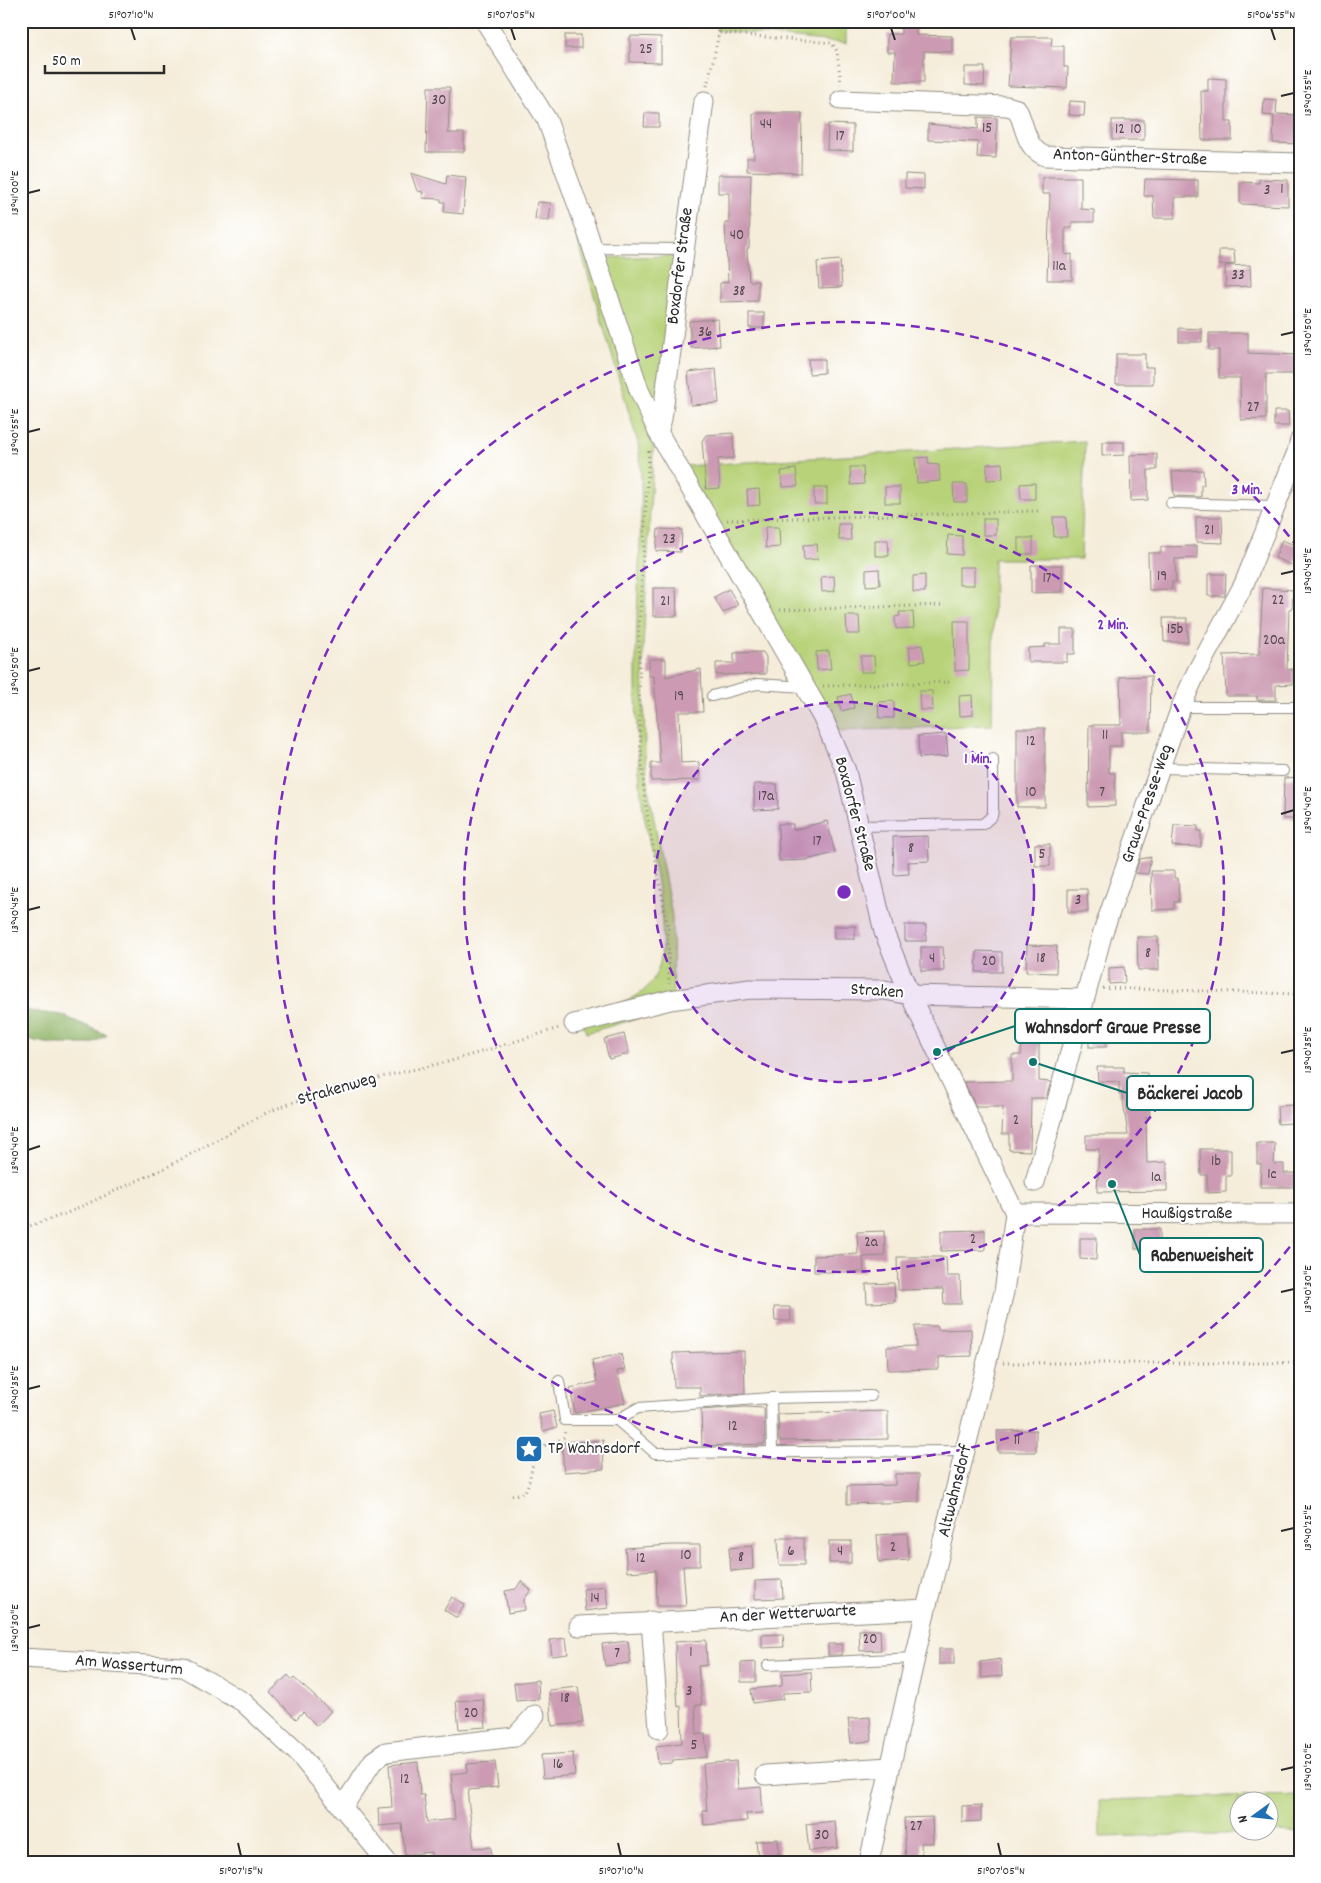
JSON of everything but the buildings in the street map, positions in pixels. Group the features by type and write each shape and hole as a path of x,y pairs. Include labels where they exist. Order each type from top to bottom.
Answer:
{"street":[{"name":"Boxdorfer Straße","path":"485,21 546,120 593,248 639,390 658,432 824,720 846,771 884,932 910,995 1014,1213"},
{"name":"Anton-Günther-Straße","path":"846,100 1007,106 1017,109 1028,142 1036,152 1046,156 1300,163"},
{"name":"Boxdorfer Straße","path":"658,432 662,419 704,101"},
{"name":"Graue-Presse-Weg","path":"1035,1182 1102,935 1181,707 1196,673 1240,591 1299,448"},
{"name":"Straken","path":"670,1000 750,989 885,990 910,995 1086,993"},
{"path":"574,1024 670,1000"},
{"name":"Haußigstraße","path":"1014,1213 1300,1214"},
{"name":"Altwahnsdorf","path":"869,1862 914,1658 1004,1292 1014,1213"},
{"name":"An der Wetterwarte","path":"579,1626 926,1608"},
{"path":"651,1621 659,1729"},
{"name":"Am Wasserturm","path":"21,1658 183,1667 243,1702 298,1753 387,1862"},
{"path":"342,1808 373,1760 386,1752 520,1742 535,1715"},
{"path":"765,1775 890,1766"}],"lane":[{"path":"593,248 683,249"},
{"path":"1171,503 1275,506"},
{"path":"712,696 757,684 804,687"},
{"path":"1181,707 1300,707"},
{"path":"859,826 983,824 992,816 993,811 993,759"},
{"path":"1161,768 1282,770"},
{"path":"558,1381 565,1420 617,1420 638,1408 771,1398 871,1396"},
{"path":"771,1398 772,1451"},
{"path":"617,1420 655,1454 772,1451 966,1451"},
{"path":"768,1665 914,1658"}],"path":[{"path":"704,101 722,21"},
{"path":"720,33 832,43 837,51 840,82 846,100"},
{"path":"658,432 650,442 649,451 639,628 639,722 645,801 668,929 670,1000"},
{"path":"710,520 1039,511"},
{"path":"761,610 945,604"},
{"path":"804,687 950,682"},
{"path":"1086,993 1300,994"},
{"name":"Strakenweg","path":"21,1230 65,1214 167,1167 268,1112 329,1089 451,1061 574,1024"},
{"path":"988,1362 1300,1363"},
{"path":"512,1495 524,1493 528,1487 532,1461 543,1447 564,1437 565,1420"}],"green space":[{"path":"718,21 846,21 846,43 716,30"},
{"path":"575,231 589,258 682,256 653,453 643,648 645,756 649,793 672,916 673,1008 586,1033 582,1016 637,996 653,980 658,969 662,951 662,930 661,907 641,794 638,744 636,644 641,481 638,443"},
{"path":"1085,441 1081,559 994,559 992,725 837,731 684,466"},
{"path":"21,1010 62,1015 107,1035 91,1044 51,1044 21,1038"},
{"path":"1300,1795 1300,1832 1278,1833 1278,1796"},
{"path":"1228,1797 1228,1834 1100,1837 1099,1800"}],"place":[{"name":"Wahnsdorf Graue Presse","path":"937,1052"},
{"name":"Bäckerei Jacob","path":"1033,1062"},
{"name":"Rabenweisheit","path":"1112,1184"},
{"name":"TP Wahnsdorf","path":"529,1449"}]}
